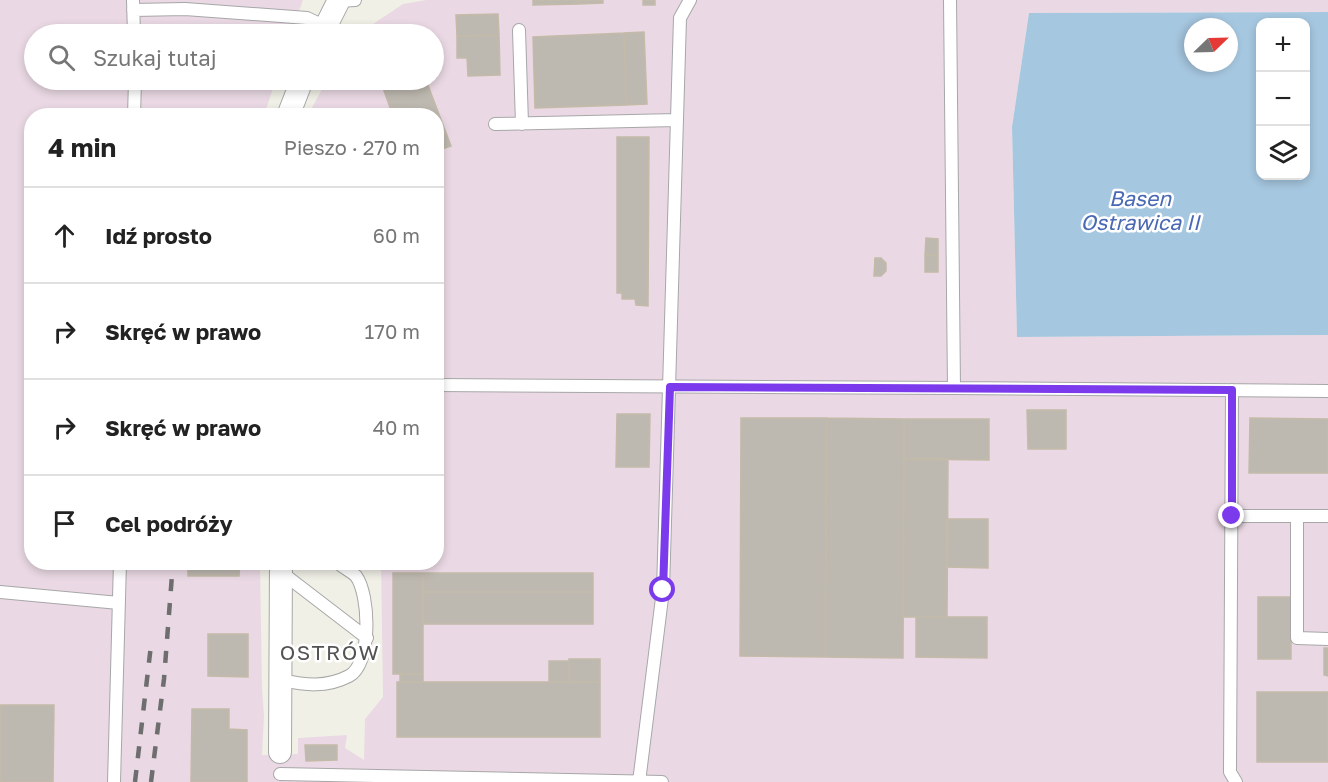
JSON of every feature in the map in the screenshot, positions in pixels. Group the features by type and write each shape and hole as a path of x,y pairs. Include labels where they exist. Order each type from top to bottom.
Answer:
{"street":[{"path":"329,24 344,0"},
{"path":"291,108 298,90"},
{"path":"280,770 281,570"}],"lane":[{"path":"639,781 663,590 680,18 690,0"},
{"path":"950,0 954,388"},
{"path":"134,24 133,5 307,18 315,24"},
{"path":"519,30 522,124"},
{"path":"134,108 135,90"},
{"path":"495,124 677,120"},
{"path":"444,385 1328,391"},
{"path":"1232,390 1230,772 1236,782"},
{"path":"1232,516 1328,516"},
{"path":"1297,516 1297,639 1328,639"},
{"path":"114,782 120,570"},
{"path":"285,570 367,638"},
{"path":"281,680 321,686 351,676 362,663 367,638 363,593 356,576 348,570"},
{"path":"0,592 119,603"},
{"path":"280,770 662,782"}],"shaded area":[{"path":"0,0 303,0 295,24 24,24 24,90 273,90 266,108 24,108 24,570 260,570 264,716 262,755 298,754 298,738 347,735 345,748 364,760 365,719 383,697 381,570 444,570 444,108 312,108 322,90 444,90 444,24 373,24 403,4 426,0 1328,0 1328,12 1029,13 1012,127 1017,337 1328,335 1328,782 0,782"}],"water":[{"name":"Basen Ostrawica II","path":"1328,12 1328,335 1017,337 1012,127 1029,13"}],"building":[{"path":"533,0 579,0 579,4 533,5"},
{"path":"579,0 603,0 603,3 579,4"},
{"path":"643,0 655,0 655,5 643,5"},
{"path":"498,14 499,35 457,36 456,15"},
{"path":"644,32 647,104 626,105 624,33"},
{"path":"624,33 626,105 535,108 533,37"},
{"path":"499,35 500,75 468,76 467,58 457,58 457,36"},
{"path":"384,90 430,90 437,108 390,108"},
{"path":"444,128 451,146 444,148"},
{"path":"617,137 649,137 648,306 636,305 635,299 622,299 622,293 617,293"},
{"path":"926,238 938,239 938,255 925,255"},
{"path":"925,255 938,255 938,272 925,272"},
{"path":"875,258 881,258 886,263 886,271 881,276 874,276"},
{"path":"1027,410 1066,410 1066,449 1028,449"},
{"path":"617,414 650,414 649,467 616,467"},
{"path":"741,418 827,418 825,657 740,656"},
{"path":"827,418 904,419 903,658 825,657"},
{"path":"1250,418 1328,419 1328,473 1249,473"},
{"path":"904,419 989,419 989,460 904,459"},
{"path":"904,459 948,459 947,617 903,617"},
{"path":"947,519 988,519 988,568 947,567"},
{"path":"188,570 239,570 239,576 188,576"},
{"path":"393,573 423,573 423,674 393,674"},
{"path":"423,573 593,573 593,592 423,592"},
{"path":"423,592 593,592 593,624 423,624"},
{"path":"1258,597 1291,597 1291,659 1258,659"},
{"path":"916,617 987,617 987,658 916,657"},
{"path":"208,634 248,634 248,677 208,676"},
{"path":"1324,648 1328,648 1328,676 1324,675"},
{"path":"569,659 600,659 600,682 569,682"},
{"path":"549,661 569,661 569,682 549,682"},
{"path":"400,674 423,674 423,682 400,682"},
{"path":"397,682 600,682 600,737 397,737"},
{"path":"1257,692 1328,692 1328,762 1257,762"},
{"path":"0,705 54,705 53,782 0,782"},
{"path":"192,709 229,709 229,729 247,730 247,782 191,782"},
{"path":"305,745 337,745 337,760 306,761"}],"railway":[{"path":"151,782 164,679 172,570"},
{"path":"135,782 151,645"}],"district":[{"name":"OSTRÓW","path":"330,652"}],"route":[{"path":"663,590 670,387 1232,390 1232,516"}]}
